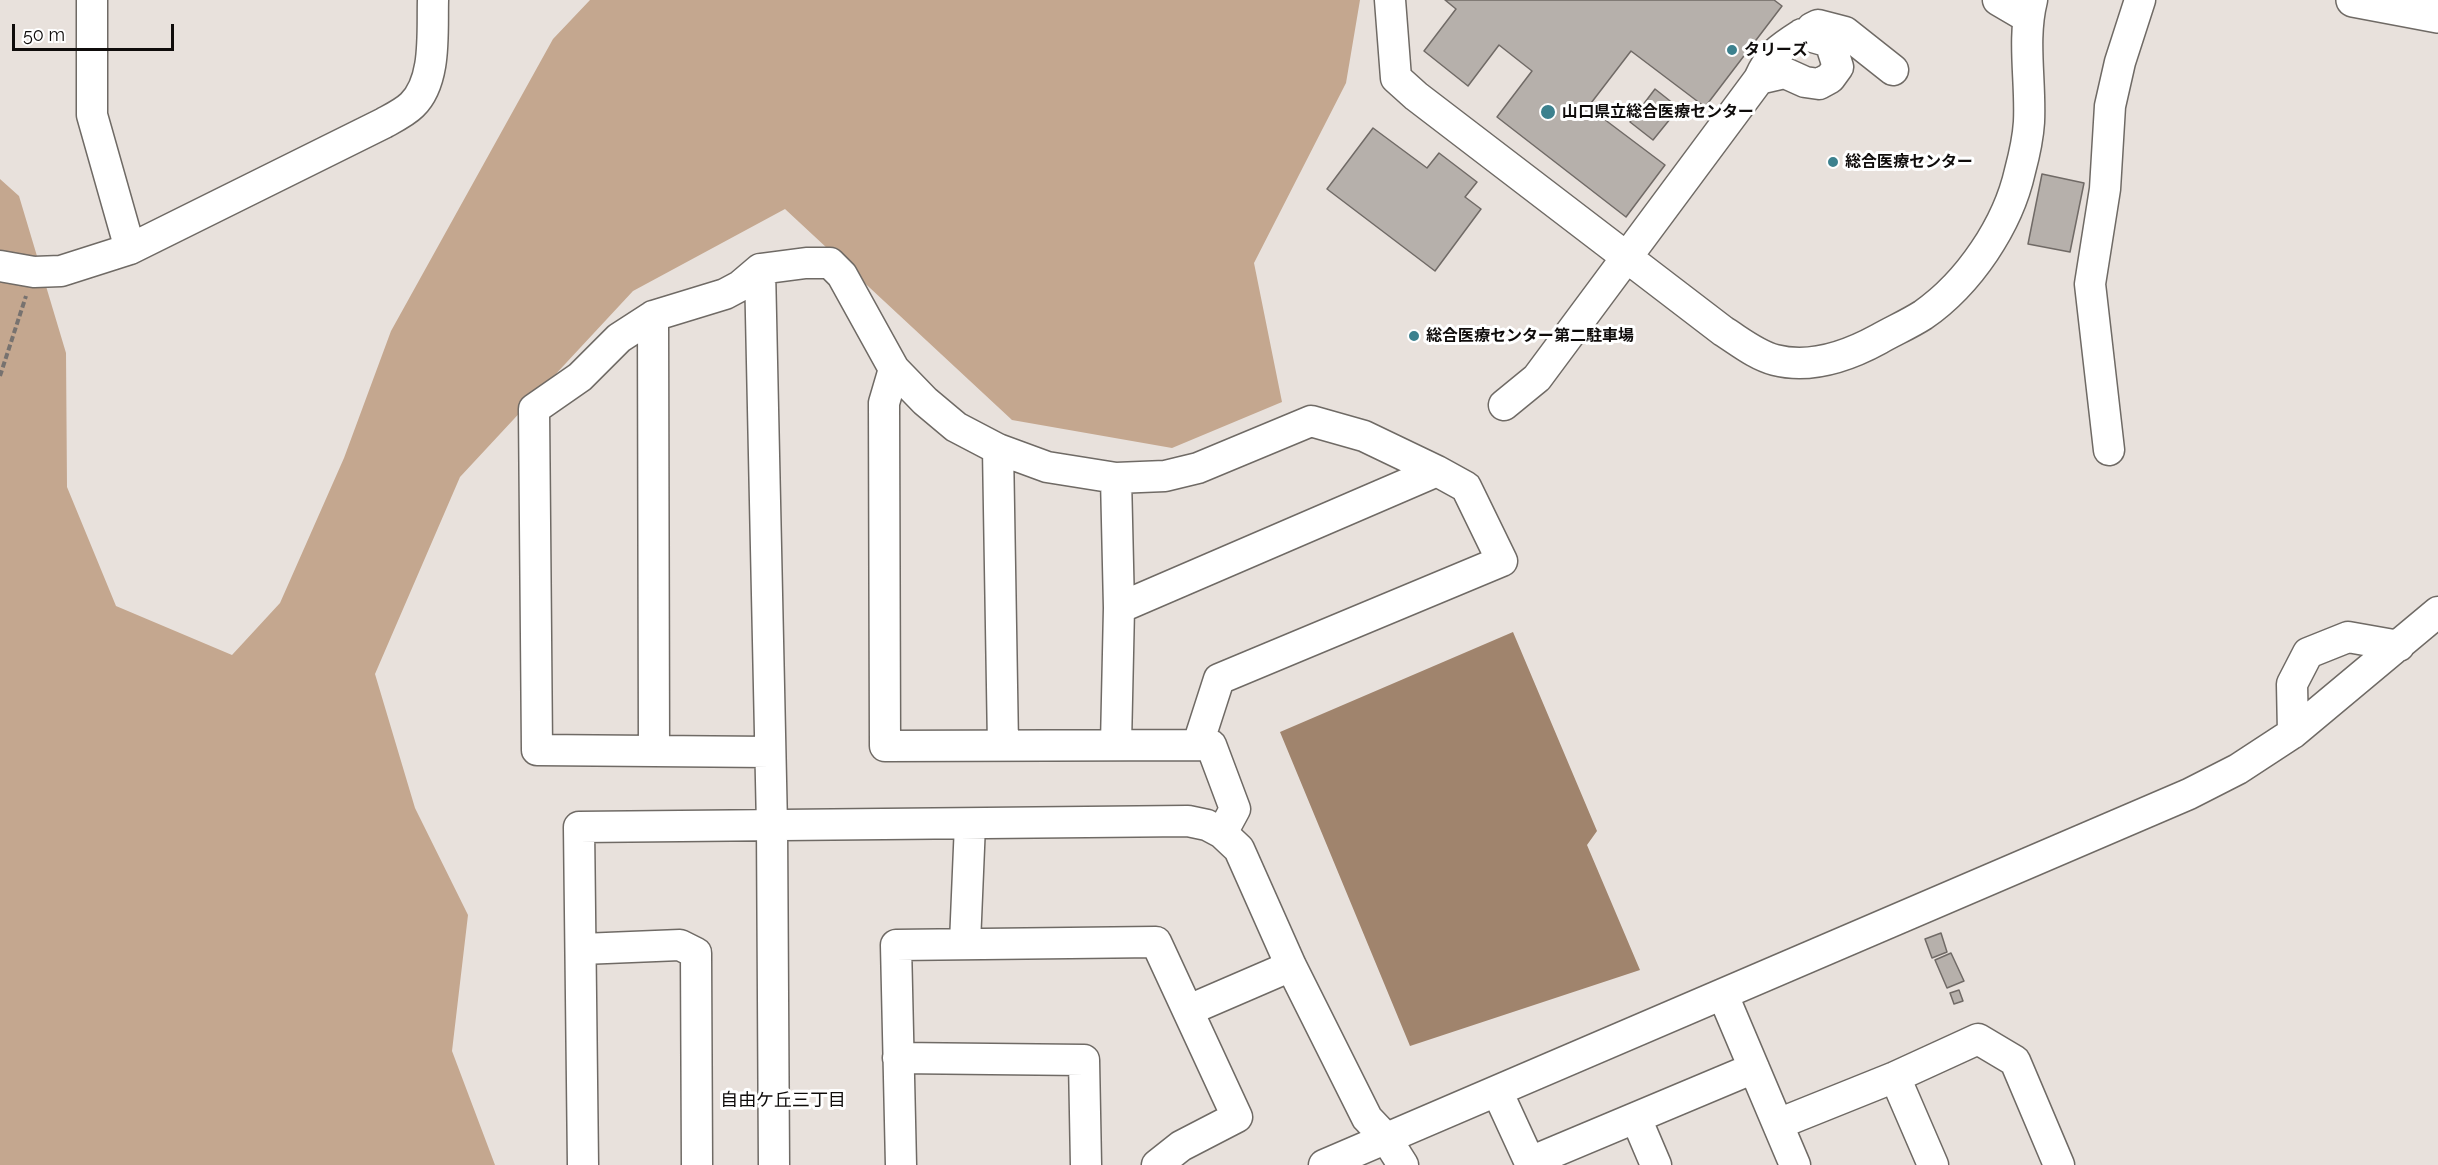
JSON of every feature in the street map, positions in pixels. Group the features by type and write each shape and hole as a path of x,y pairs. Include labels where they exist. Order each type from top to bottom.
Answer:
{"main road":[{"path":"2353,0 2438,16"}],"street":[{"path":"92,0 92,115 130,249"},
{"path":"0,266 34,273 61,271 130,249 384,123 411,106 424,89 431,55 433,0"},
{"path":"1390,0 1396,78 1416,96 1723,331 1753,350 1775,360 1803,363 1837,358 1923,315 1950,291 1975,263 2000,222 2020,172 2029,123 2023,6 1998,0"},
{"path":"2109,450 2090,284 2105,189 2110,106 2120,62 2140,0"},
{"path":"1504,405 1537,378 1760,79 1767,61 1783,46 1818,25 1845,32 1893,70"},
{"path":"1760,79 1785,73 1805,82 1819,84 1830,78 1838,67 1830,42 1802,34"},
{"path":"770,752 537,750 534,409 580,377 619,338 653,316 725,294 740,286 760,269 806,263 830,263 842,275 894,369 925,401 956,427 998,449 1047,467 1116,478 1165,476 1198,468 1311,421 1364,436 1466,487 1502,561 1219,679 1197,744"},
{"path":"760,269 772,826 774,1165"},
{"path":"653,316 654,750"},
{"path":"894,369 885,404 885,746 1211,745 1235,809 1222,833"},
{"path":"998,449 1003,745"},
{"path":"1119,608 1437,471"},
{"path":"1116,478 1119,608 1116,744"},
{"path":"1324,1165 2189,794 2238,769 2293,733 2438,612"},
{"path":"2293,733 2292,684 2308,653 2348,637 2399,646"},
{"path":"583,1165 579,827 1188,821 1207,825 1222,833 1239,849 1291,966 1367,1118 1386,1138 1403,1165"},
{"path":"965,943 970,824"},
{"path":"901,1165 896,945 1156,942 1237,1118 1181,1146 1157,1165"},
{"path":"582,949 680,945 696,953 697,1165"},
{"path":"1189,1010 1291,966"},
{"path":"1723,995 1795,1165"},
{"path":"1778,1124 1895,1077 1978,1039 2015,1061 2059,1165"},
{"path":"897,1058 1084,1060 1086,1165"},
{"path":"1497,1091 1530,1164 1754,1068"},
{"path":"1895,1077 1933,1165"},
{"path":"1636,1118 1656,1165"}],"path":[{"path":"0,376 34,273"}],"shaded area":[{"path":"590,0 1360,0 1346,83 1254,263 1282,402 1172,448 1012,420 785,209 633,291 460,477 375,674 415,808 468,915 452,1051 495,1165 0,1165 0,179 19,196 66,353 67,487 116,606 232,655 280,603 344,458 391,331 553,39"},
{"path":"1513,632 1597,831 1587,845 1640,970 1410,1046 1280,732"}],"building":[{"name":"山口県立総合医療センター","path":"1445,0 1774,0 1782,6 1705,107 1631,51 1588,107 1665,165 1626,217 1497,117 1532,71 1499,45 1468,86 1424,51 1456,9"},
{"path":"1655,89 1679,108 1653,140 1630,122"},
{"path":"1373,128 1427,168 1439,153 1477,182 1465,197 1481,209 1435,271 1327,189"},
{"path":"2042,174 2084,183 2070,252 2028,244"},
{"path":"1941,933 1947,952 1932,958 1925,939"},
{"path":"1951,953 1964,981 1947,988 1935,960"},
{"path":"1959,990 1963,1001 1954,1004 1950,993"}],"place":[{"name":"タリーズ","path":"1732,50"},
{"name":"山口県立総合医療センター","path":"1548,112"},
{"name":"総合医療センター","path":"1833,162"},
{"name":"総合医療センター第二駐車場","path":"1414,336"}],"district":[{"name":"自由ケ丘三丁目","path":"783,1101"}]}
